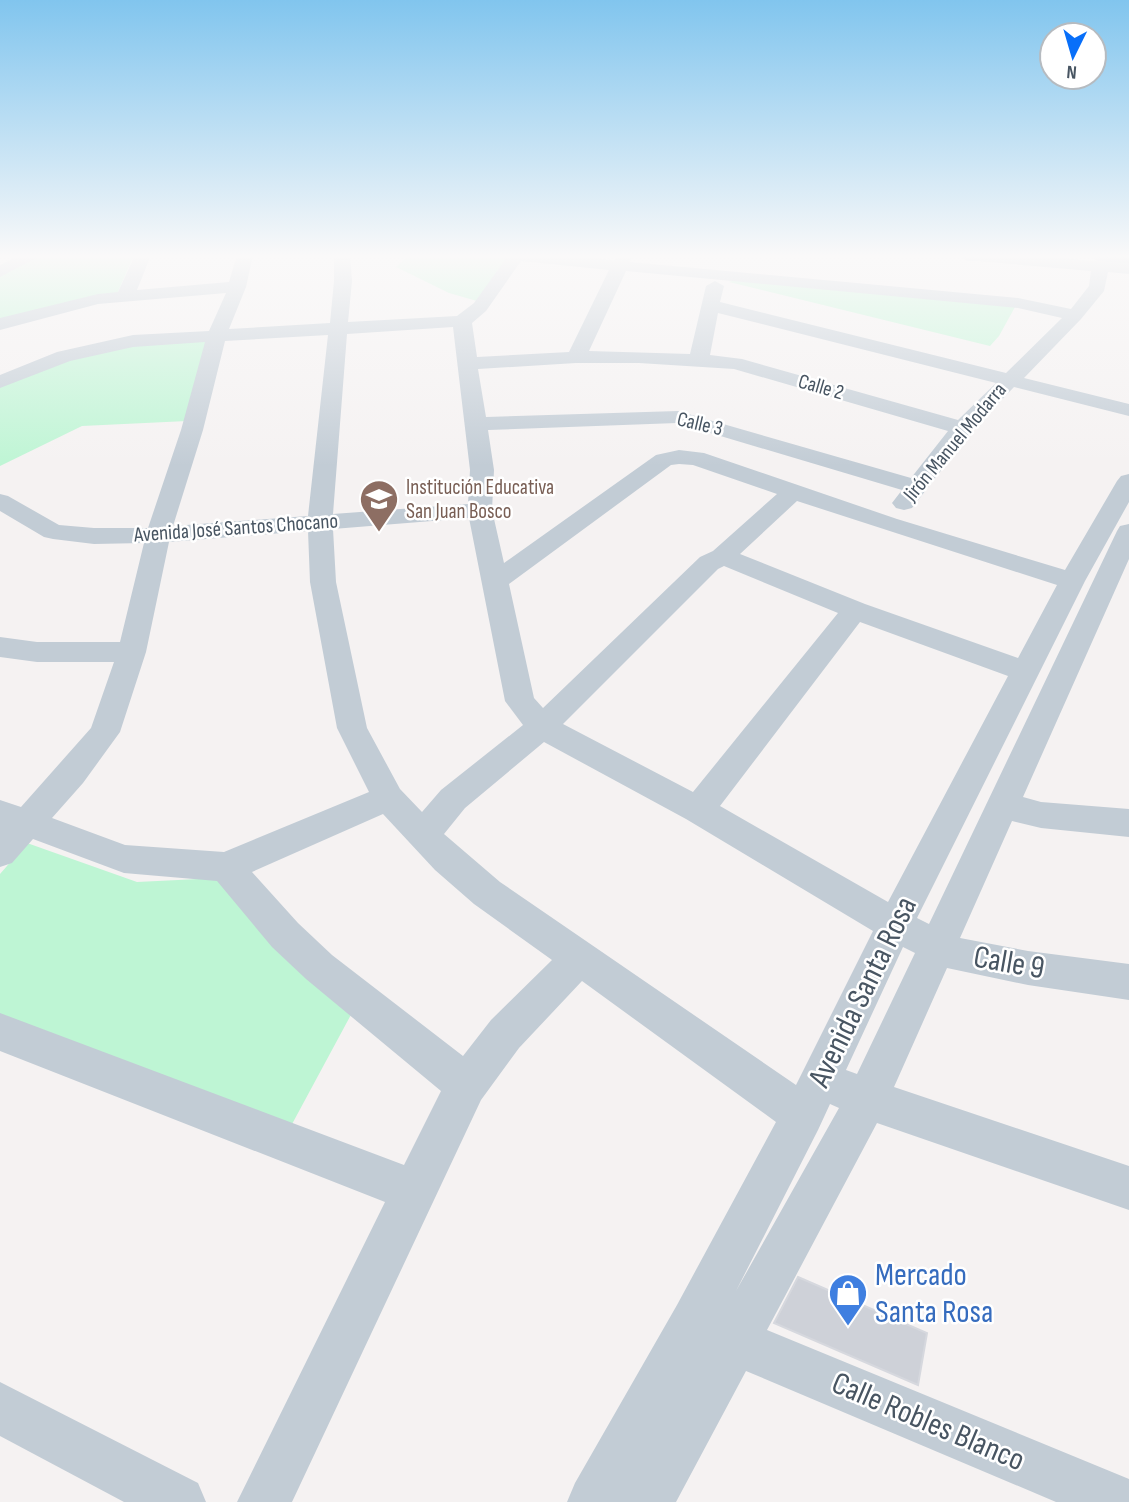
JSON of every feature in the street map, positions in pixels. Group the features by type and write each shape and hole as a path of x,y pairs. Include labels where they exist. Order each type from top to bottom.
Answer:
{"street":[{"path":"0,853 14,818 72,774 105,732 132,652 158,535 192,430 221,325"},
{"path":"0,382 65,356 104,346 160,338 389,325"},
{"path":"463,325 482,470 480,510 497,580 520,701 542,727"},
{"path":"576,357 591,325"},
{"path":"699,360 706,325"},
{"path":"798,325 1129,410"},
{"name":"Jirón Manuel Modarra","path":"888,524 962,428 1064,325"},
{"path":"338,328 320,522 323,582 352,729 388,798 422,835 487,893 580,957 811,1097 867,1099 1129,1188"},
{"name":"Calle 2","path":"468,364 576,357 699,360 747,366 962,428"},
{"name":"Calle 3","path":"476,424 678,416 916,487"},
{"path":"497,580 664,460 679,457 696,458 888,524 1072,581"},
{"name":"Avenida Santa Rosa","path":"647,1502 867,1099 1003,805 1121,528 1129,481"},
{"path":"422,835 453,799 542,727 709,563 722,558 794,491"},
{"name":"Avenida José Santos Chocano","path":"0,501 53,532 94,536 158,535 480,510"},
{"name":"Avenida Santa Rosa","path":"594,1502 694,1322 811,1097 895,925 1072,581 1121,528"},
{"path":"722,558 745,564 855,610 1026,671"},
{"path":"698,810 855,610"},
{"path":"0,647 37,652 132,652"},
{"name":"Calle 9","path":"542,727 698,810 895,925 938,947 952,953 1028,968 1129,982"},
{"path":"14,818 124,859 226,867 388,798"},
{"path":"1003,805 1041,815 1129,823"},
{"path":"226,867 285,935 319,967 466,1085"},
{"path":"264,1502 466,1085 505,1034 580,957"},
{"path":"0,1032 413,1191"},
{"name":"Calle Robles Blanco","path":"736,1342 1121,1502"},
{"path":"0,1408 179,1502"}],"green space":[{"path":"905,325 1005,325 990,346"},
{"path":"211,338 187,421 82,426 0,466 0,387 62,361 119,346"},
{"path":"27,843 137,882 219,878 353,1011 291,1126 0,1016 0,874"}],"building":[{"name":"Mercado Santa Rosa","path":"798,1277 927,1333 918,1385 774,1323"}],"place":[{"name":"Institución Educativa San Juan Bosco","path":"379,533"},
{"name":"Mercado Santa Rosa","path":"848,1327"}]}
